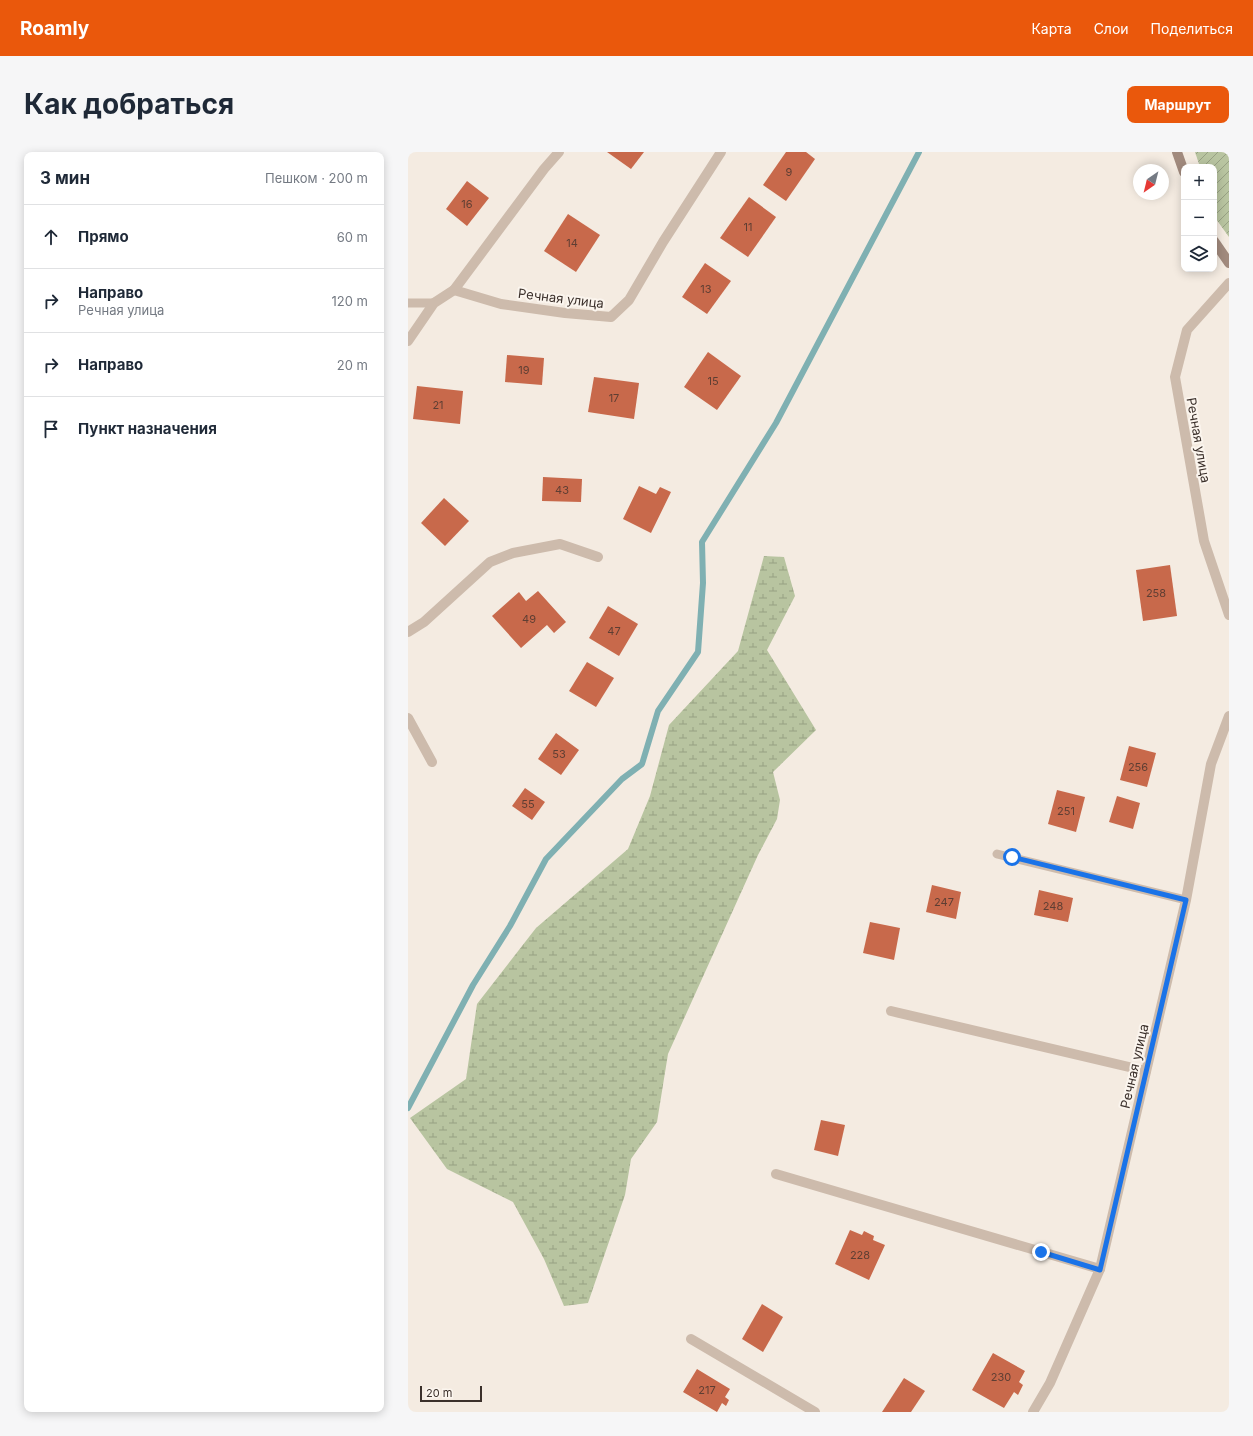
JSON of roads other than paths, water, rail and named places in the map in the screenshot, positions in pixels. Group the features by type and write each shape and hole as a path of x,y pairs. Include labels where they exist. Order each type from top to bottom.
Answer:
{"street":[{"path":"408,341 434,303 454,290 558,152"},
{"name":"Речная улица","path":"454,290 501,304 565,313 611,317 629,300 663,242 721,152"},
{"path":"1178,152 1182,164"},
{"path":"1217,245 1229,263"},
{"name":"Речная улица","path":"1229,283 1187,330 1175,378 1204,541 1229,615"},
{"path":"408,632 424,622 490,562 513,553 560,544 598,557"},
{"name":"Речная улица","path":"1034,1412 1050,1383 1100,1270 1186,900 1211,764 1229,716"},
{"path":"408,718 432,762"},
{"path":"890,1011 1146,1070"},
{"path":"776,1174 1100,1270"},
{"path":"691,1339 814,1412"}],"lane":[{"path":"408,303 434,303"},
{"path":"997,854 1186,900"}],"waterway":[{"path":"408,1108 473,985 510,926 546,859 622,779 642,764 658,711 698,652 703,583 702,542 776,423 919,152"}]}
